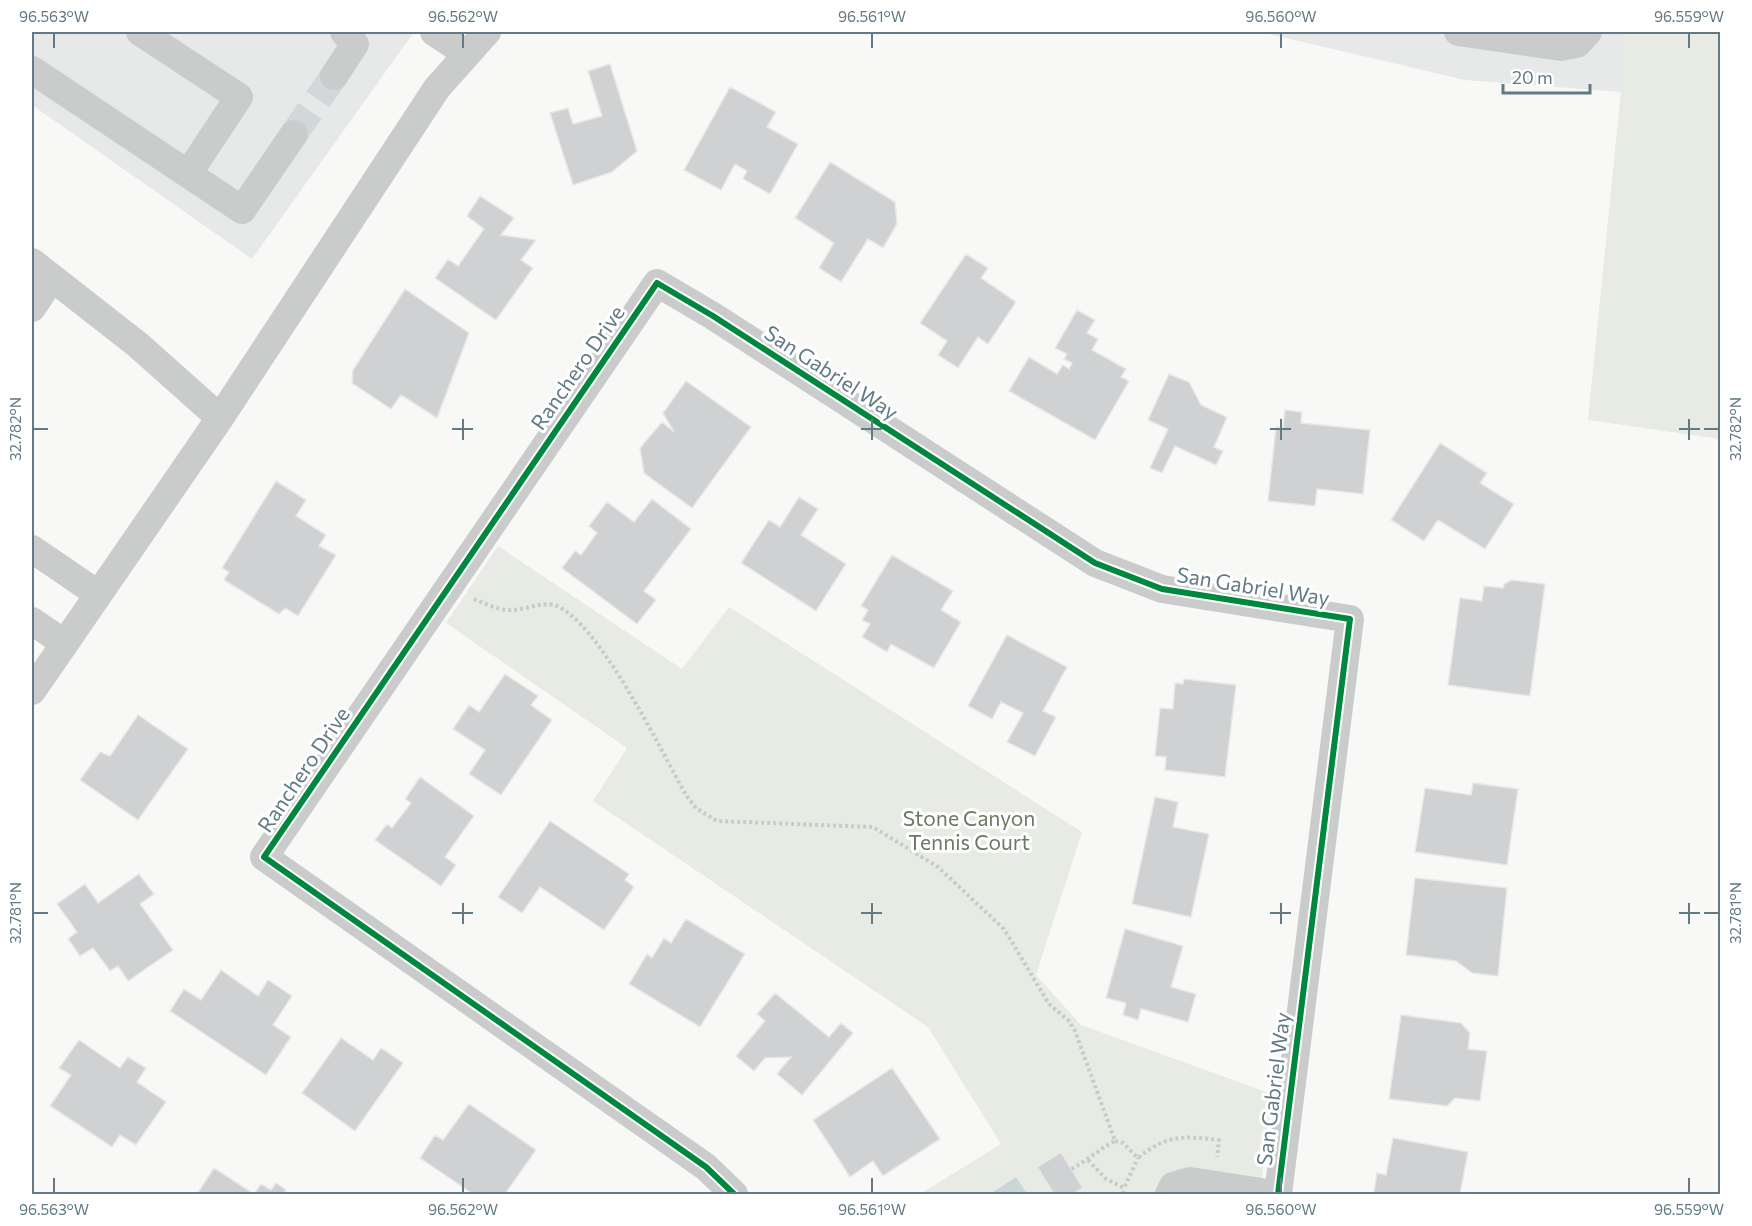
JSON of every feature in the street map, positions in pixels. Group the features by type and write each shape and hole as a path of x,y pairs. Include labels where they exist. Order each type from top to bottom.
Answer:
{"street":[{"path":"140,32 239,97 188,174"},
{"path":"334,76 355,44 344,32"},
{"path":"435,32 466,54"},
{"path":"32,691 220,418 437,88 487,32"},
{"path":"1458,32 1561,47 1577,44 1588,32"},
{"path":"32,70 242,210 294,134"},
{"path":"32,308 42,270 138,345 220,418"},
{"name":"Ranchero Drive","path":"657,283 264,857 706,1167 734,1194"},
{"name":"San Gabriel Way","path":"657,283 713,316 1095,563 1162,589 1350,619 1276,1194"},
{"path":"32,549 98,594"},
{"path":"32,621 64,643"},
{"path":"1169,1194 1173,1186 1190,1181 1276,1194"}],"path":[{"path":"474,598 494,608 511,610 552,604 580,621 606,656 686,795 707,817 734,823 867,825 938,867 1004,929 1049,1004 1069,1021 1115,1141"},
{"path":"1123,1194 1138,1158 1155,1144 1188,1136 1219,1140 1216,1165"},
{"path":"1071,1169 1088,1160 1097,1149 1115,1141 1123,1143 1138,1158"},
{"path":"1088,1160 1106,1179 1124,1188"}],"shaded area":[{"path":"32,32 414,32 252,259 32,105"},
{"path":"1260,32 1627,32 1622,92 1465,80"},
{"path":"1016,1177 1027,1194 990,1194"}],"green space":[{"path":"1627,32 1720,32 1720,439 1588,420"},
{"name":"Stone Canyon Tennis Court","path":"498,546 682,669 729,607 1082,832 1036,975 1081,1025 1272,1094 1260,1194 920,1194 1001,1144 928,1027 593,801 627,748 446,623"}],"building":[{"path":"610,64 637,151 612,172 573,185 550,113 568,108 573,124 602,116 588,71"},
{"path":"730,87 776,112 767,127 798,144 770,194 743,179 747,171 735,164 721,190 684,170"},
{"path":"830,162 895,202 897,224 883,248 868,239 841,282 819,268 834,243 795,218"},
{"path":"480,196 514,218 501,235 536,240 521,260 533,268 496,320 435,278 448,259 458,266 484,229 467,216"},
{"path":"966,254 988,268 981,278 1016,302 988,344 978,337 958,368 938,355 947,341 920,323"},
{"path":"405,289 469,333 437,418 401,395 391,409 352,383 353,370"},
{"path":"1077,310 1095,320 1087,333 1098,339 1092,350 1126,369 1121,377 1129,381 1095,440 1009,391 1029,357 1057,374 1063,365 1069,369 1072,363 1064,359 1067,354 1055,348"},
{"path":"1169,374 1189,382 1201,405 1227,417 1214,447 1223,451 1216,465 1175,446 1162,473 1150,468 1168,429 1148,420"},
{"path":"686,381 751,427 692,508 644,473 640,448 662,422 674,432 663,413"},
{"path":"1285,410 1302,412 1301,423 1370,430 1363,494 1317,489 1315,506 1268,501 1276,427 1283,428"},
{"path":"1440,443 1487,473 1480,483 1514,504 1485,549 1438,520 1424,541 1391,520"},
{"path":"276,481 306,500 296,516 326,535 319,546 336,555 298,616 285,608 279,614 224,580 229,572 222,568"},
{"path":"799,497 818,509 801,535 846,564 816,611 741,563 769,520 780,527"},
{"path":"652,499 691,529 644,591 656,600 637,624 562,568 575,551 581,555 597,533 589,526 607,502 634,522"},
{"path":"892,555 953,591 941,610 961,622 934,668 891,644 887,652 862,637 870,624 862,620 868,610 861,606"},
{"path":"1512,580 1545,584 1530,696 1448,685 1460,598 1482,601 1484,586 1503,588 1504,584"},
{"path":"1007,635 1067,667 1043,711 1056,717 1035,756 1007,742 1023,713 1001,702 992,719 968,706"},
{"path":"505,674 538,696 531,705 552,720 501,795 469,774 485,750 453,729 469,705 479,712"},
{"path":"1184,679 1236,685 1225,777 1165,770 1166,757 1155,756 1160,708 1173,709 1175,683 1183,684"},
{"path":"138,715 188,749 138,820 80,780 100,752 110,756"},
{"path":"420,777 474,816 445,857 456,865 441,886 375,840 387,824 392,828 411,803 405,799"},
{"path":"1473,783 1518,789 1507,865 1415,852 1425,788 1471,795"},
{"path":"1155,797 1178,802 1173,827 1209,834 1191,917 1132,904"},
{"path":"550,821 629,874 625,880 634,887 604,930 540,887 522,913 498,897"},
{"path":"139,874 154,894 140,904 173,950 128,981 118,966 110,971 93,948 80,956 68,939 77,932 57,904 85,884 98,903"},
{"path":"1415,878 1507,888 1498,976 1472,973 1456,961 1406,955"},
{"path":"686,919 745,954 700,1027 629,984 647,954 652,958 664,938 671,943"},
{"path":"1125,929 1183,946 1171,987 1196,994 1188,1022 1141,1009 1138,1020 1123,1015 1126,1003 1106,998"},
{"path":"221,970 258,996 268,980 292,996 273,1025 291,1037 266,1075 170,1011 184,989 201,1000"},
{"path":"775,993 829,1037 841,1023 853,1033 802,1095 777,1074 791,1057 765,1058 754,1071 736,1056 765,1021 757,1014"},
{"path":"1401,1015 1461,1023 1470,1033 1468,1049 1487,1051 1480,1101 1455,1098 1447,1106 1389,1099"},
{"path":"341,1038 373,1060 381,1048 403,1063 355,1131 302,1093"},
{"path":"79,1040 120,1068 128,1057 146,1068 137,1082 166,1102 136,1145 120,1135 112,1147 50,1106 71,1075 59,1068"},
{"path":"892,1068 940,1139 883,1176 873,1161 850,1177 813,1120"},
{"path":"469,1104 536,1150 505,1194 473,1194 420,1158 435,1135 443,1140"},
{"path":"1393,1138 1468,1152 1460,1194 1378,1194 1374,1192 1377,1173 1386,1175"},
{"path":"1061,1152 1083,1188 1073,1194 1054,1194 1037,1167"},
{"path":"214,1168 254,1194 197,1194"},
{"path":"276,1183 286,1190 283,1194 254,1194 261,1184 271,1190"}],"tunnel":[{"path":"294,134 334,76"}],"cycle path":[{"path":"734,1194 706,1167 264,857 657,283 713,316 1095,563 1162,589 1350,619 1278,1194"}]}
